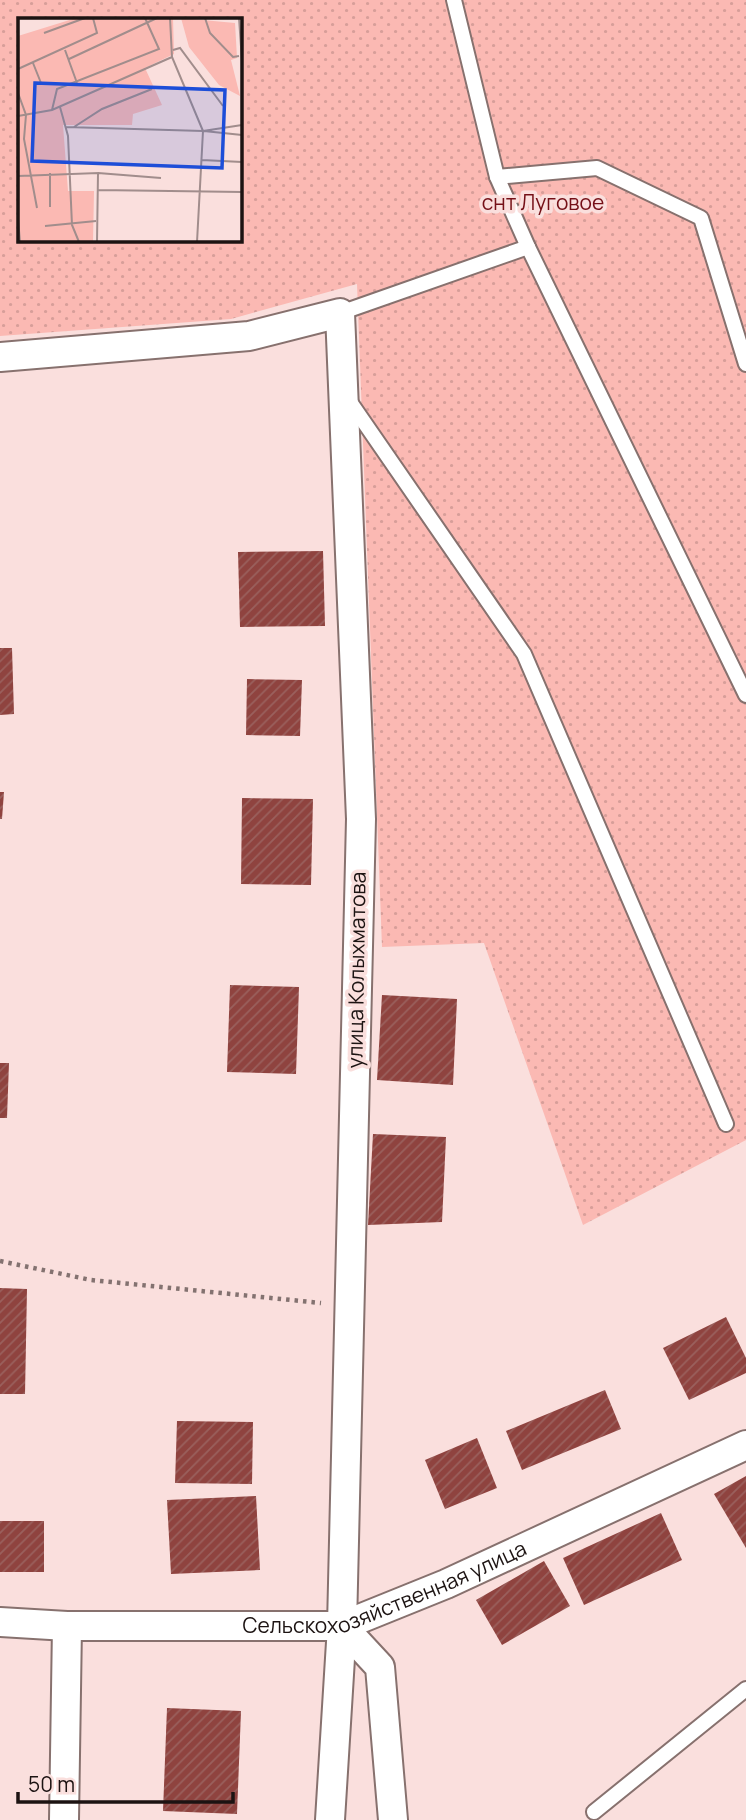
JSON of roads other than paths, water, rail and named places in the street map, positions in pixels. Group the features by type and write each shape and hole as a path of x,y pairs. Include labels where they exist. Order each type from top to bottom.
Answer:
{"street":[{"path":"0,357 249,337 340,313"},
{"name":"улица Колыхматова","path":"330,1820 342,1626 361,820 340,313"},
{"name":"Сельскохозяйственная улица","path":"0,1622 66,1626 342,1626 446,1584 746,1444"},
{"path":"64,1820 66,1626"},
{"path":"342,1626 380,1667 393,1820"}],"lane":[{"path":"454,0 497,177 527,247 746,695"},
{"path":"497,177 597,168 701,218 746,364"},
{"path":"340,313 527,247"},
{"path":"343,392 524,654 726,1124"},
{"path":"594,1812 746,1689"}],"park label":[{"name":"снт Луговое","path":"543,203"}]}
